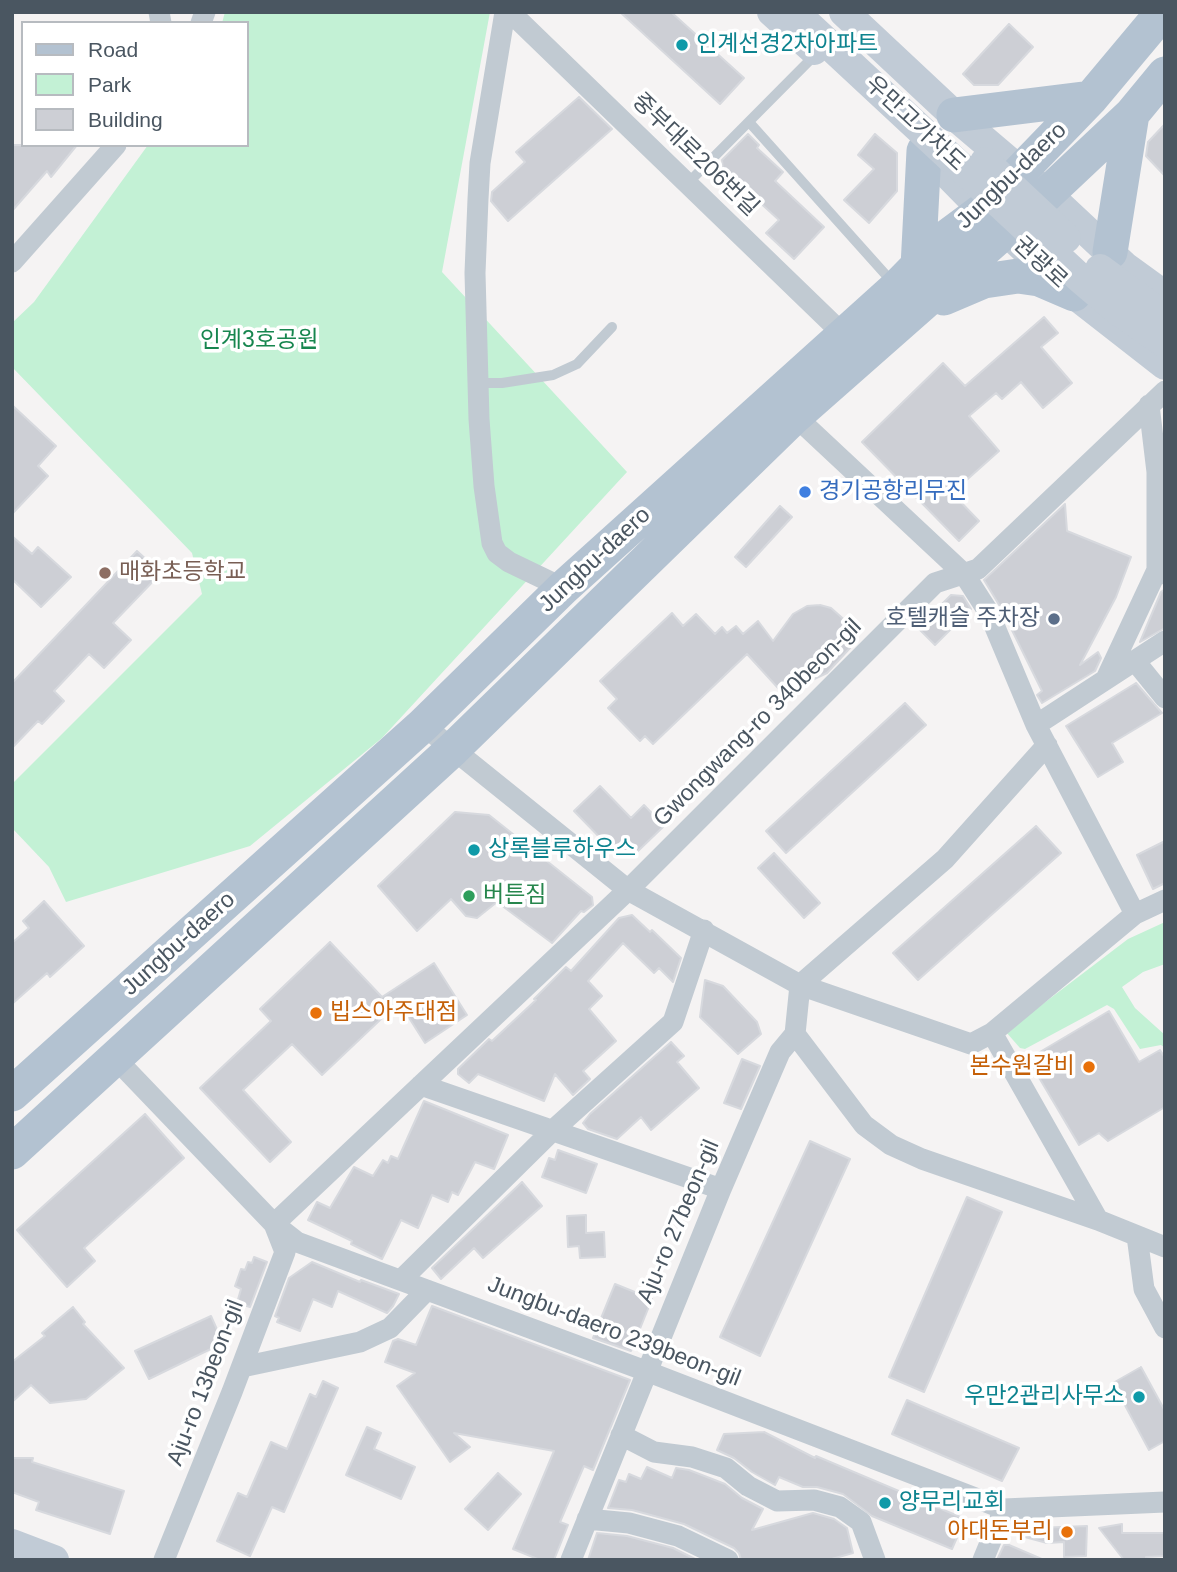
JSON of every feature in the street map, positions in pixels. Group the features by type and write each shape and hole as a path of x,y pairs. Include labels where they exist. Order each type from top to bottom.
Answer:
{"main road":[{"name":"Jungbu-daero","path":"995,221 1020,170 1091,98 1163,12"},
{"name":"Jungbu-daero","path":"12,1152 453,749 795,416 912,287 944,239 995,221 1047,194 1132,114 1165,74"},
{"path":"954,115 1091,98"},
{"path":"1110,252 1132,114"},
{"path":"924,151 912,287 1018,276 1039,279 1074,294"},
{"name":"Jungbu-daero","path":"12,1094 423,725 563,588 844,335 912,287"}],"street":[{"name":"중부대로206번길","path":"508,12 844,335"},
{"path":"508,12 480,163 475,273 484,486 492,543 498,553 509,562 563,588"},
{"name":"권광로","path":"772,12 924,151 1074,294 1165,365"},
{"name":"우만고가차도","path":"794,12 1081,279 1165,343"},
{"name":"우만고가차도","path":"824,12 912,98 1027,200 1087,259 1165,317"},
{"path":"844,12 954,115 1020,170 1125,267 1165,296"},
{"path":"12,262 114,147"},
{"name":"Gwongwang-ro 340beon-gil","path":"274,1224 628,890 935,583 978,569 1165,391"},
{"path":"1106,679 1161,572 1157,472 1149,405"},
{"path":"795,416 964,574 989,613 1036,725 1135,914"},
{"path":"1036,725 1165,641"},
{"path":"1135,660 1165,698"},
{"path":"423,725 628,890 800,985 971,1044 992,1034 1135,914 1165,900"},
{"path":"800,985 945,859 1047,745"},
{"path":"401,1280 552,1131 674,1022 704,930"},
{"name":"Aju-ro 27beon-gil","path":"571,1560 720,1189 780,1052 795,1034 800,985"},
{"path":"795,1034 864,1125 891,1145 922,1159 1098,1220 1165,1247"},
{"path":"992,1034 1098,1220"},
{"name":"Jungbu-daero 239beon-gil","path":"114,1057 274,1224 297,1242 646,1371 1004,1508 1165,1502"},
{"path":"421,1085 720,1189"},
{"name":"Aju-ro 13beon-gil","path":"164,1560 285,1252 274,1224"},
{"path":"1137,1236 1143,1289 1165,1328"},
{"path":"242,1367 360,1342 390,1328 427,1290"},
{"path":"621,1435 654,1452 692,1457 726,1468 748,1486 777,1501 814,1500 840,1507 861,1522 875,1560"},
{"path":"983,1560 1004,1508"},
{"path":"587,1519 629,1523 678,1536 728,1560"},
{"path":"12,1544 54,1560"}],"lane":[{"path":"687,184 817,53"},
{"path":"749,122 912,287"},
{"path":"478,383 502,383 553,375 577,364 612,327"}],"green space":[{"name":"인계3호공원","path":"225,12 490,12 442,272 627,472 382,738 250,846 66,902 49,867 12,828 12,784 202,594 192,553 12,367 12,323 34,302 147,147 248,147 248,21 223,21"},
{"path":"1165,922 1165,964 1143,972 1122,987 1135,1008 1165,1035 1165,1048 1161,1045 1140,1049 1114,1009 1107,1005 1025,1049 1020,1048 1006,1032 1128,939"}],"building":[{"name":"인계선경2차아파트","path":"620,12 671,12 744,78 720,104"},
{"path":"1009,24 1033,47 998,85 974,85 963,74"},
{"path":"579,97 612,129 508,221 491,201 492,192 525,162 516,152"},
{"path":"1165,124 1165,176 1146,156 1148,142"},
{"path":"748,134 759,145 757,148 783,172 775,181 824,227 794,259 766,233 779,220 723,169 722,160"},
{"path":"875,134 897,153 897,191 869,223 844,200 874,169 858,155"},
{"path":"12,145 75,147 51,177 47,171 12,211"},
{"path":"1044,317 1058,333 1041,347 1072,383 1043,408 1021,382 1002,399 996,393 969,416 999,451 952,493 979,521 959,541 862,442 943,363 965,386"},
{"path":"12,405 56,446 38,466 48,476 12,514"},
{"name":"호텔캐슬 주차장","path":"1065,504 1067,531 1131,557 1116,597 1080,665 1098,652 1101,658 1095,671 1042,703 1037,695 1042,691 984,580"},
{"path":"780,506 792,517 746,567 735,557"},
{"path":"12,536 32,554 38,547 71,577 41,607 12,579"},
{"path":"137,551 161,573 113,623 131,640 104,668 89,654 54,691 64,701 42,724 38,721 12,748 12,683"},
{"path":"1165,589 1165,628 1140,642 1161,592"},
{"path":"951,595 963,596 971,609 935,645 918,628"},
{"path":"807,606 831,608 848,623 852,635 850,648 827,673 810,681 788,699 747,654 653,744 645,736 640,741 608,708 617,699 600,681 672,613 683,626 696,614 715,634 722,627 727,633 736,626 743,634 758,621 773,641 793,614"},
{"path":"1136,683 1162,713 1112,743 1123,762 1098,777 1066,726"},
{"path":"905,703 926,725 786,853 766,831"},
{"path":"600,786 631,818 644,805 664,826 638,851 611,849 574,811"},
{"name":"상록블루하우스","path":"455,812 489,815 592,897 593,905 584,912 581,911 552,943 497,902 477,918 466,916 451,899 417,931 378,886"},
{"path":"1036,826 1061,853 918,980 893,953"},
{"path":"1165,841 1165,883 1153,889 1137,855"},
{"path":"774,853 820,903 804,918 758,868"},
{"path":"44,901 84,946 50,977 47,973 12,1004 12,943 29,928 23,921"},
{"path":"632,915 681,958 673,982 659,968 654,973 623,943 588,981 602,996 589,1009 616,1041 583,1071 590,1079 573,1095 555,1074 544,1101 478,1074 469,1083 458,1074 458,1069 536,1000 534,999 566,967 571,971 619,918"},
{"path":"330,942 382,997 434,963 467,1015 425,1043 399,1002 322,1075 292,1044 243,1090 291,1142 270,1162 200,1088 271,1021 260,1009"},
{"path":"705,980 723,986 757,1022 761,1034 738,1054 700,1017"},
{"path":"1109,1011 1139,1062 1160,1050 1165,1058 1165,1107 1108,1141 1099,1133 1079,1145 1028,1059"},
{"path":"671,1042 684,1056 677,1062 699,1088 651,1130 641,1117 617,1139 588,1129 583,1123 590,1114"},
{"path":"742,1059 760,1066 741,1109 724,1103"},
{"path":"424,1101 508,1135 494,1169 475,1162 458,1195 452,1192 448,1202 432,1195 418,1228 401,1220 382,1259 308,1220 317,1202 330,1208 354,1167 373,1176 383,1160 388,1163 391,1156 398,1159"},
{"path":"145,1114 184,1158 84,1248 95,1261 67,1287 17,1230"},
{"path":"810,1141 850,1159 760,1356 720,1337"},
{"path":"558,1150 597,1164 586,1193 542,1177 549,1158 555,1160"},
{"path":"522,1182 542,1206 483,1258 474,1248 441,1279 432,1268"},
{"path":"967,1197 1002,1212 924,1392 889,1377"},
{"path":"586,1215 586,1233 604,1232 605,1257 580,1258 579,1246 568,1247 567,1216"},
{"path":"254,1257 267,1262 250,1307 237,1303 241,1289 235,1286 241,1269 245,1270"},
{"path":"312,1262 360,1282 361,1280 399,1294 387,1313 338,1291 332,1307 313,1299 300,1331 277,1322 279,1318 275,1316 289,1278"},
{"path":"615,1284 652,1299 631,1351 593,1338"},
{"path":"432,1306 630,1380 593,1470 584,1466 560,1522 568,1525 554,1560 540,1560 513,1549 554,1451 454,1433 470,1447 450,1462 397,1386 415,1373 385,1362 393,1341 398,1339 416,1345"},
{"path":"73,1307 85,1322 83,1324 124,1368 86,1399 50,1403 31,1385 12,1402 12,1362 45,1336 42,1333"},
{"path":"211,1316 223,1343 149,1379 135,1351"},
{"name":"우만2관리사무소","path":"1141,1367 1165,1411 1165,1441 1149,1450 1113,1383"},
{"path":"323,1381 338,1388 284,1512 272,1507 250,1556 217,1541 238,1493 247,1497 271,1442 287,1449 310,1394 316,1397"},
{"path":"907,1400 1019,1448 1002,1481 892,1434"},
{"path":"367,1427 381,1433 374,1449 415,1467 401,1499 346,1475"},
{"path":"764,1432 815,1458 816,1456 965,1519 952,1549 872,1516 843,1494 817,1487 803,1487 779,1477 775,1485 717,1450 724,1434"},
{"path":"12,1458 33,1458 32,1462 124,1491 110,1534 36,1510 39,1502 12,1492"},
{"path":"647,1467 672,1478 676,1468 689,1470 725,1484 742,1498 763,1509 752,1530 813,1513 834,1519 847,1528 853,1553 828,1560 741,1560 734,1548 684,1524 632,1510 608,1508 619,1480 626,1482 629,1474 641,1479"},
{"path":"498,1473 521,1494 488,1530 465,1509"},
{"path":"1122,1524 1122,1533 1165,1533 1165,1556 1146,1557 1146,1560 1124,1560 1099,1528"},
{"path":"1087,1526 1086,1556 1064,1557 1064,1542 1047,1543 1010,1533 1011,1529"},
{"path":"597,1533 627,1536 673,1548 697,1560 588,1560"},
{"path":"1004,1545 1009,1545 1044,1560 997,1560"}],"place":[{"name":"인계선경2차아파트","path":"682,45"},
{"name":"경기공항리무진","path":"805,492"},
{"name":"매화초등학교","path":"105,573"},
{"name":"호텔캐슬 주차장","path":"1054,619"},
{"name":"상록블루하우스","path":"474,850"},
{"name":"버튼짐","path":"469,896"},
{"name":"빕스아주대점","path":"316,1013"},
{"name":"본수원갈비","path":"1089,1067"},
{"name":"우만2관리사무소","path":"1139,1397"},
{"name":"양무리교회","path":"885,1503"},
{"name":"아대돈부리","path":"1067,1532"}]}
